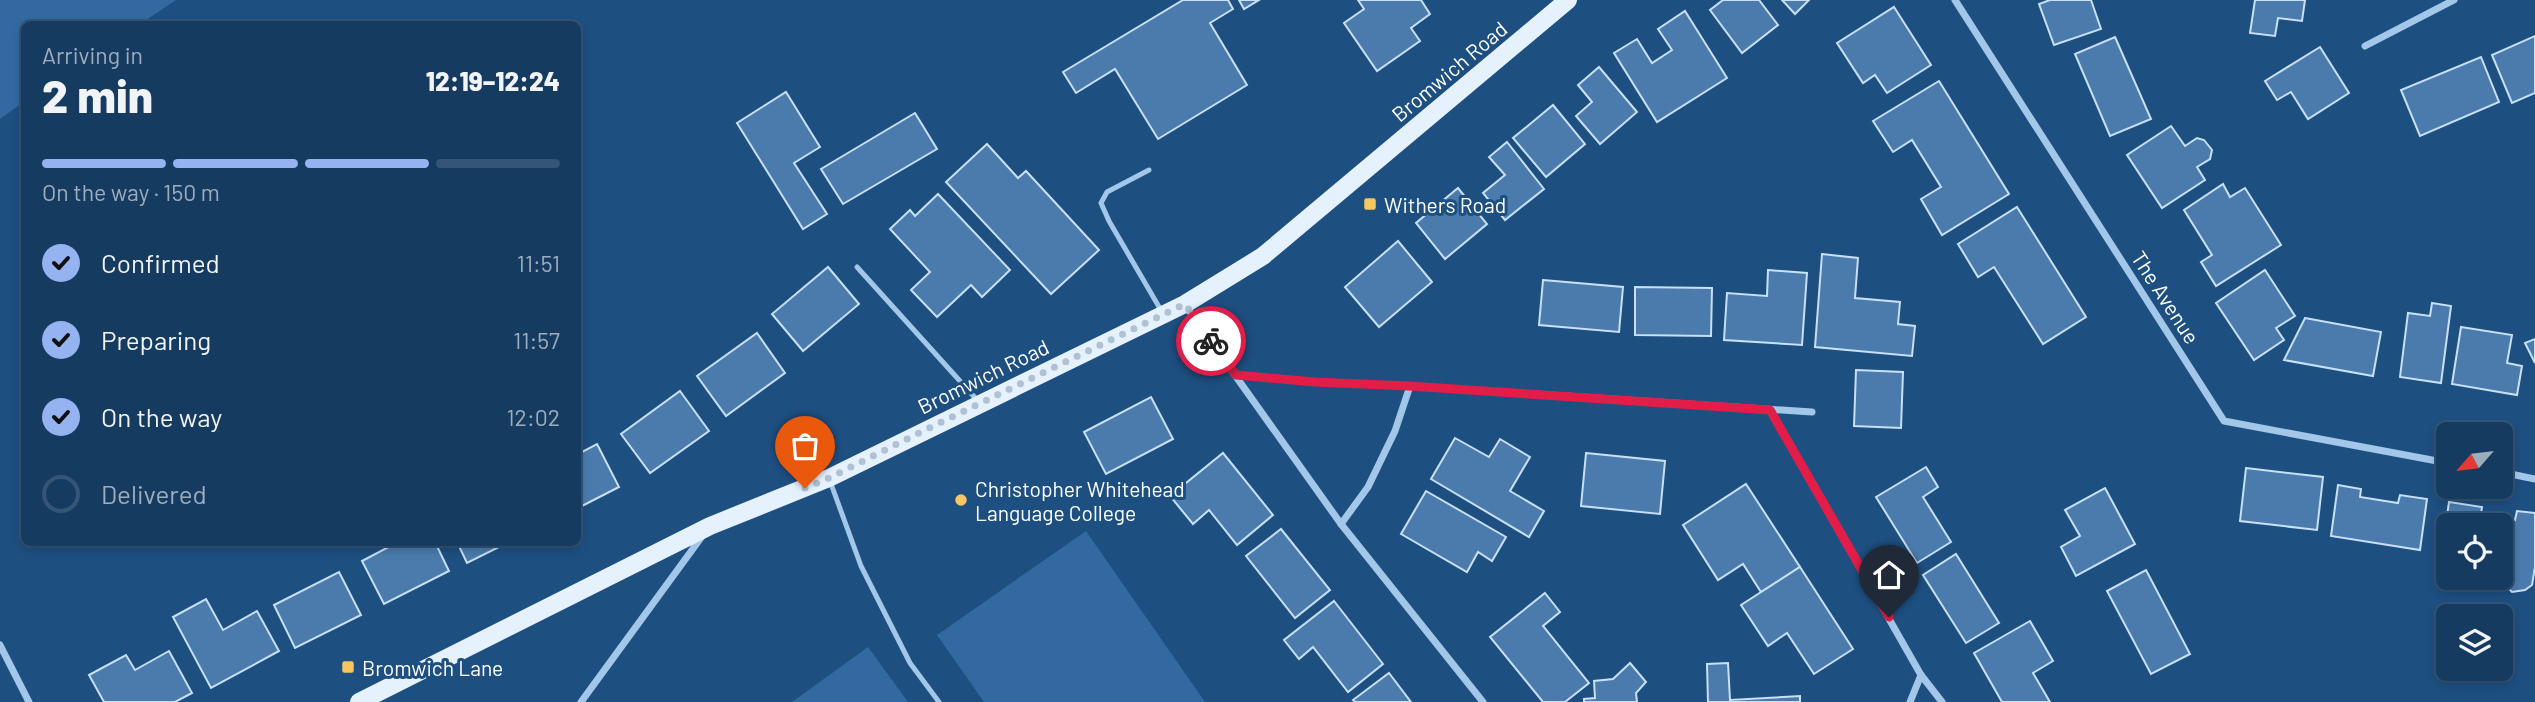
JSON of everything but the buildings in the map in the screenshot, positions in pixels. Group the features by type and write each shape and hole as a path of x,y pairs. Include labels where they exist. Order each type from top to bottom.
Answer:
{"main road":[{"name":"Bromwich Road","path":"359,702 710,526 829,478 1185,304 1263,256 1568,0"}],"street":[{"name":"The Avenue","path":"1955,0 2224,421 2436,461"},
{"path":"2365,46 2454,0"},
{"path":"1185,304 1341,524 1483,702"},
{"path":"1236,375 1812,412"},
{"path":"1341,524 1368,487 1395,430 1409,386"},
{"path":"1770,410 1921,675 1942,702"},
{"path":"2513,474 2535,479"},
{"path":"581,702 710,526"},
{"path":"0,645 29,702"},
{"path":"1910,702 1921,675"}],"lane":[{"path":"1149,170 1107,192 1101,203 1164,314"},
{"path":"857,267 981,403"},
{"path":"829,478 861,566 910,663 939,702"}],"shaded area":[{"path":"0,0 176,0 144,21 21,21 21,104 0,119"},
{"path":"1086,531 1205,702 984,702 937,635"},
{"path":"868,647 908,702 792,702"}],"way so far":[{"path":"805,488 1185,304 1211,341"}],"place":[{"name":"Withers Road","path":"1370,204"},
{"name":"Christopher Whitehead Language College","path":"961,500"},
{"name":"Bromwich Lane","path":"348,667"}],"route":[{"path":"1211,341 1236,375 1770,410 1889,617"}]}
